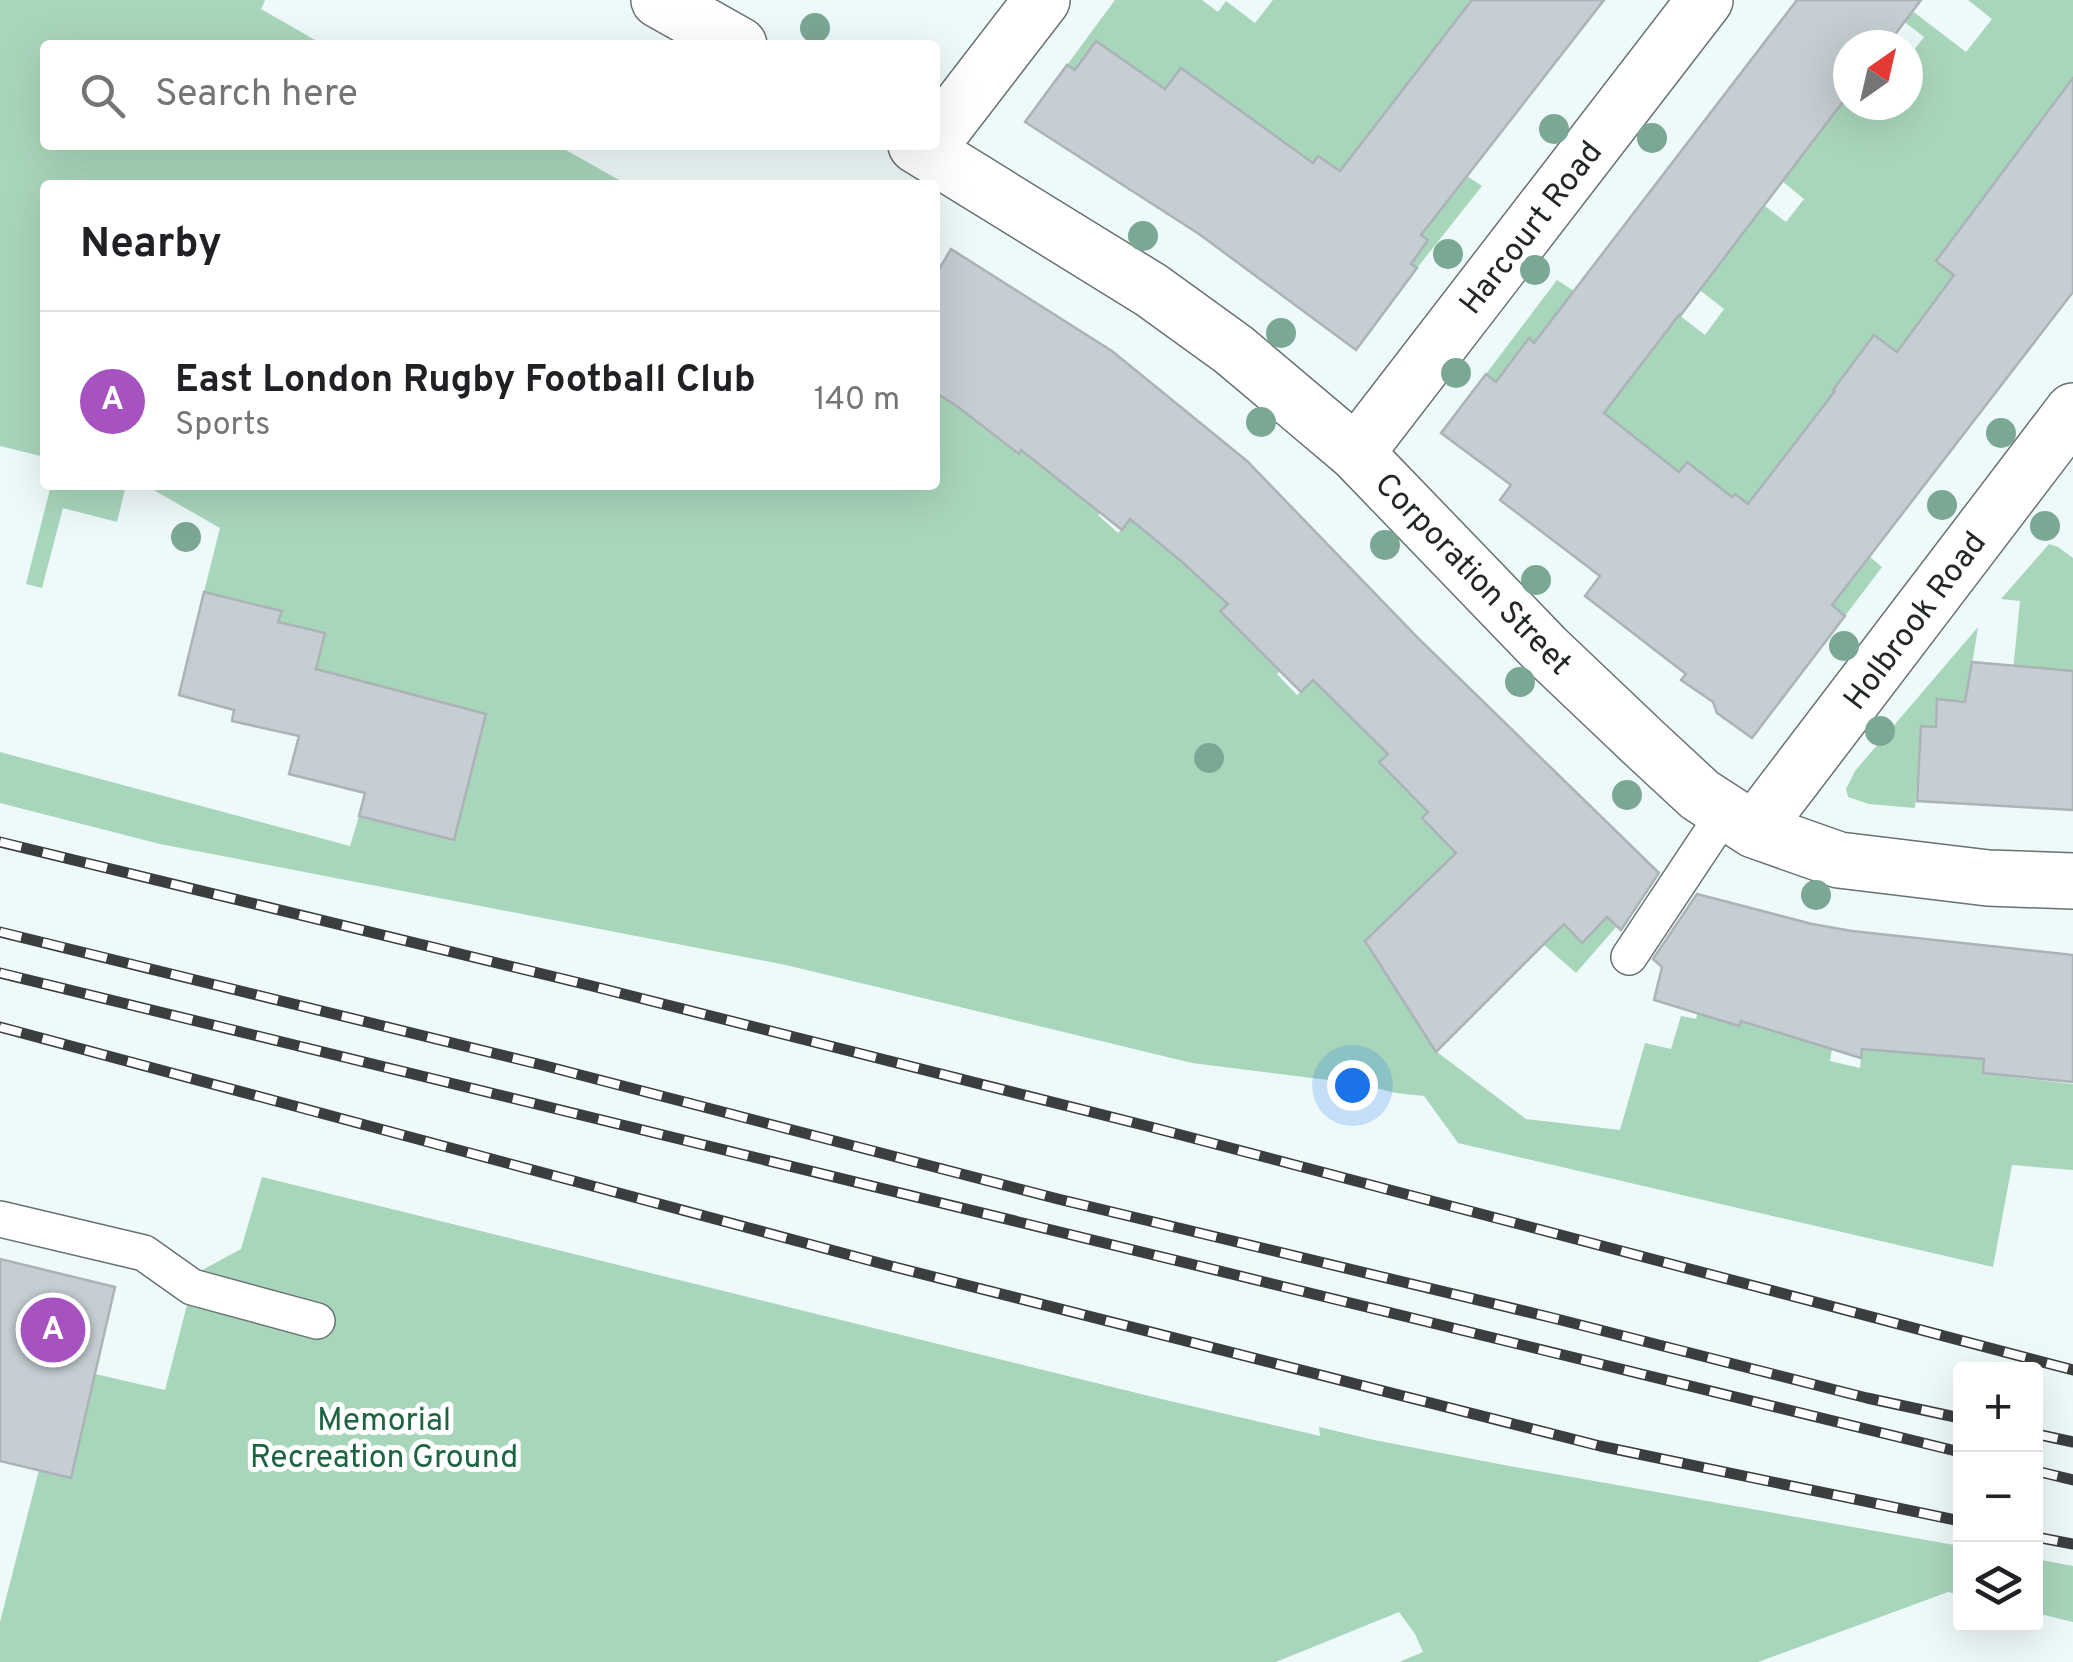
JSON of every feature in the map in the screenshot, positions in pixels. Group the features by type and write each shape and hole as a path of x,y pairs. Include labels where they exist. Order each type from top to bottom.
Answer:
{"street":[{"path":"659,0 730,40"},
{"path":"940,129 1042,0"},
{"name":"Harcourt Road","path":"1356,453 1704,0"},
{"name":"Corporation Street","path":"935,150 1165,300 1234,350 1356,453 1546,650 1700,795 1740,820 1839,860 1988,878 2073,881"},
{"name":"Holbrook Road","path":"1740,820 2073,410"}],"lane":[{"path":"1629,957 1740,820"},
{"path":"0,1218 144,1254 192,1287 317,1321"}],"green space":[{"path":"0,0 265,0 261,9 315,40 40,40 40,150 566,150 619,180 40,180 40,456 0,446"},
{"path":"1115,0 1202,0 1218,12 1226,1 1255,23 1273,0 1473,0 1467,176 1482,186 1417,268 1411,264 1428,240 1319,157 1282,205 1147,112 1067,65"},
{"path":"1898,0 1966,52 1992,19 1968,0 2073,0 2073,84 2028,137 2073,171 2068,182 2021,146 1936,261 1980,295 1941,294 1906,340 1930,360 1921,371 1874,336 1833,390 1878,426 1818,414 1781,460 1816,508 1873,552 1870,557 1882,567 1845,616 1810,589 1758,512 1735,494 1714,520 1662,494 1553,357 1529,339 1496,381 1486,374 1557,280 1574,291 1679,315 1705,335 1724,309 1675,271 1691,252 1715,270 1751,223 1735,183 1786,222 1804,199 1782,181 1833,114 1833,120 1923,120 1923,30 1915,30 1877,1"},
{"path":"976,349 1019,453 1058,399 1117,490 1098,515 1118,533 1130,519 1148,534 1178,498 1260,573 1221,611 1294,657 1277,674 1297,695 1315,678 1389,752 1380,762 1428,812 1422,819 1451,848 1561,921 1607,917 1617,926 1576,973 1543,944 1438,870 1365,941 1437,1052 1526,1119 1620,1130 1645,1043 1671,1049 1681,1016 1696,1019 1707,972 1722,975 1713,1018 1739,1026 1741,1021 1835,1032 1830,1061 1860,1068 1863,1037 1973,1021 2013,1077 2073,1084 2073,1170 2012,1165 1993,1267 1458,1143 1424,1096 1192,1063 786,965 160,844 0,803 0,752 350,846 359,816 454,839 312,682 325,633 278,622 281,612 204,592 220,528 154,490 940,490 940,395 945,398"},
{"path":"50,490 125,490 117,522 63,508 42,588 26,584"},
{"path":"2049,544 2073,558 2073,671 1996,703 1938,699 1936,727 1921,727 1915,808 1869,804 1848,797 1846,789 1855,771 1978,627 1972,665 2013,670 2020,601 2001,599"},
{"name":"Memorial Recreation Ground","path":"262,1177 1320,1436 1319,1427 1504,1465 1953,1545 1953,1593 1758,1662 1399,1662 1423,1652 1399,1612 1276,1662 0,1662 0,1622 39,1470 71,1478 95,1374 165,1390 195,1274 241,1249"},
{"path":"2043,1560 2073,1566 2073,1622 2043,1615"}],"building":[{"path":"1472,0 1604,0 1421,235 1428,240 1411,264 1417,268 1356,350 1199,234 1025,122 1067,65 1075,70 1096,41 1165,89 1181,68 1313,163 1318,156 1340,171"},
{"path":"1797,0 1921,0 1898,30 1833,30 1833,115 1604,413 1679,472 1687,462 1732,497 1735,494 1748,504 1874,335 1897,352 1954,275 1936,261 2073,78 2073,292 1832,605 1845,616 1752,738 1717,713 1713,702 1681,680 1686,674 1585,596 1600,576 1500,500 1511,485 1441,433 1486,374 1496,382 1529,338 1534,343"},
{"path":"951,249 1112,351 1247,461 1420,640 1659,873 1621,930 1607,917 1582,943 1564,924 1436,1052 1365,941 1456,853 1422,818 1428,812 1379,762 1388,754 1313,680 1301,692 1220,611 1228,604 1181,561 1130,519 1122,530 1021,450 1019,454 940,395 940,268"},
{"path":"204,592 282,611 278,622 325,633 316,669 486,714 454,840 359,816 365,793 289,774 299,736 232,721 234,710 179,695"},
{"path":"1972,662 2073,671 2073,810 1917,801 1921,726 1936,727 1937,699 1965,702"},
{"path":"1697,894 1852,931 2073,955 2073,1082 1983,1073 1984,1059 1862,1049 1861,1058 1741,1021 1739,1026 1654,1000 1662,967 1653,959"},
{"path":"0,1259 115,1287 71,1478 0,1461"}],"railway":[{"path":"0,842 1147,1126 2073,1370"},
{"path":"0,932 542,1065 1058,1199 1953,1416"},
{"path":"0,973 1953,1450"},
{"path":"0,1027 883,1264 1600,1446 1953,1520"},
{"path":"2043,1436 2073,1442"},
{"path":"2043,1473 2073,1480"},
{"path":"2043,1538 2073,1544"}],"place":[{"name":"East London Rugby Football Club","path":"53,1330"}]}
